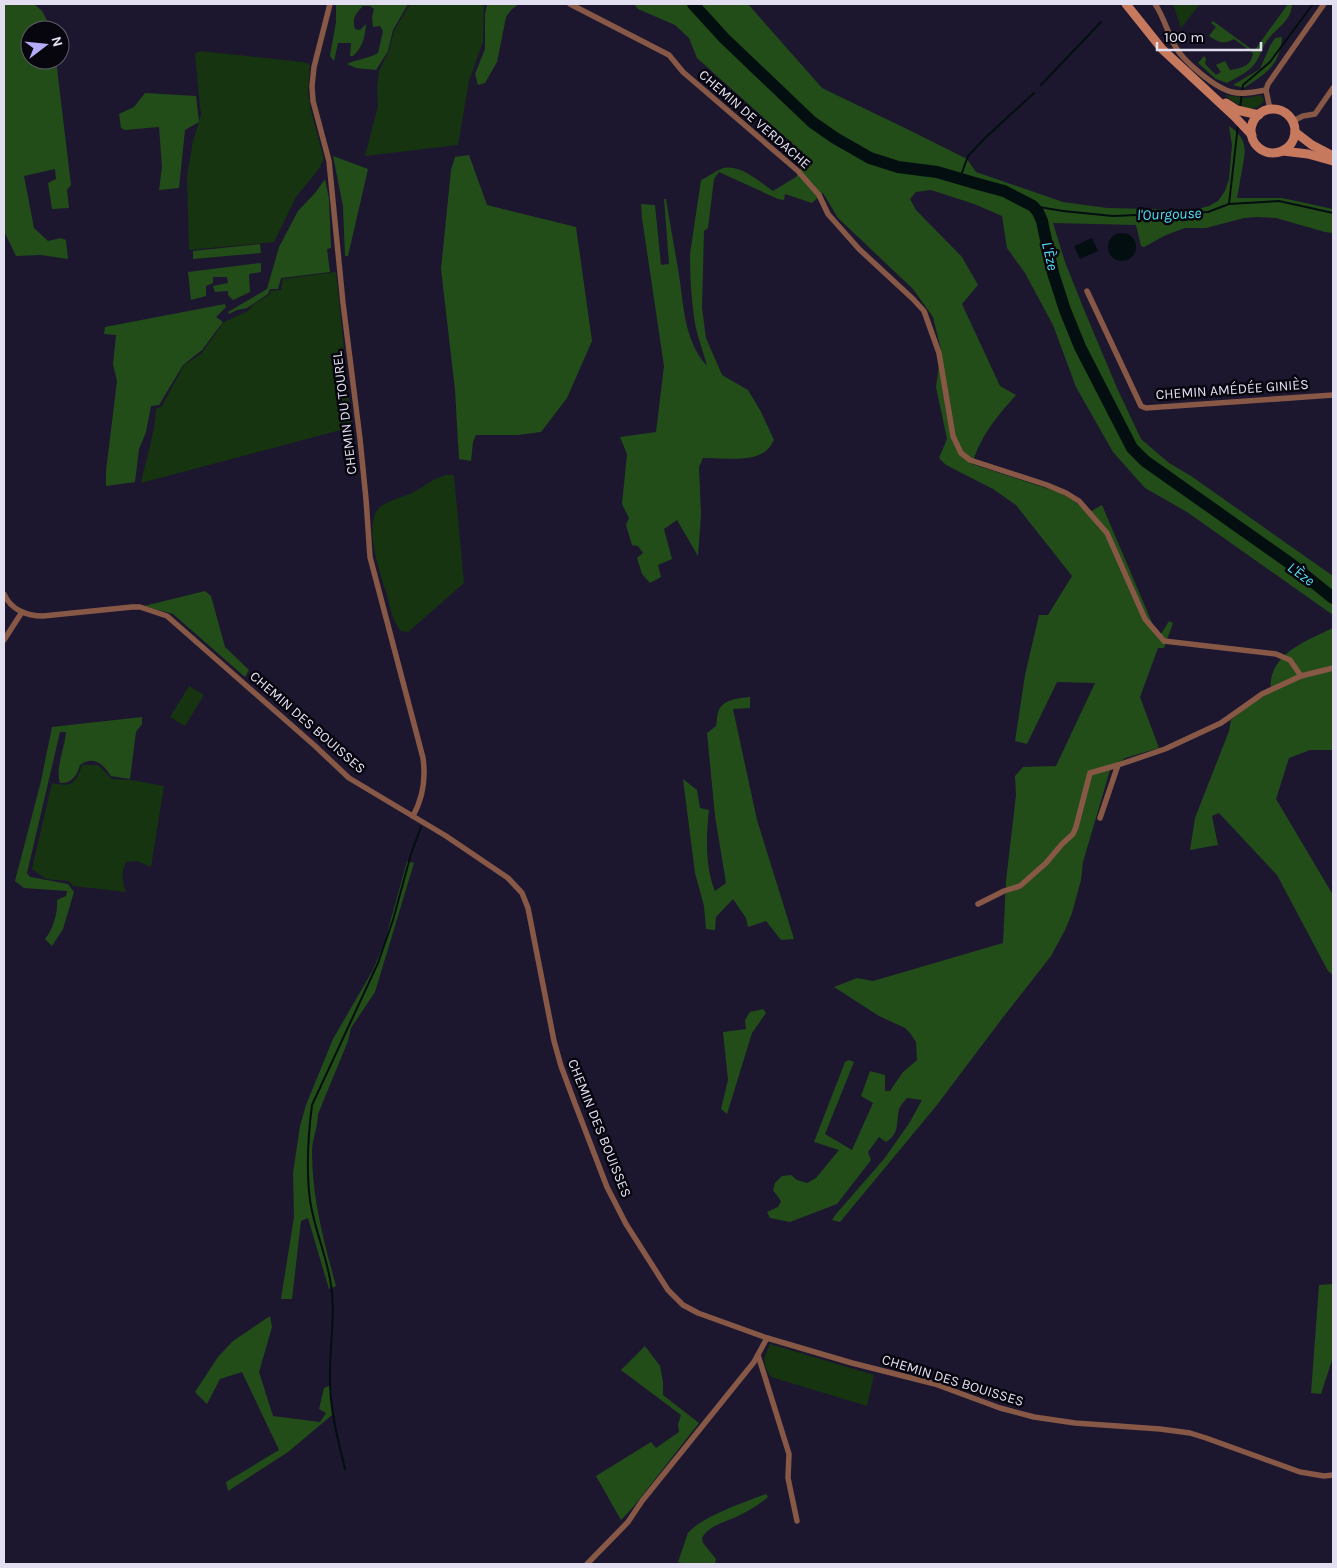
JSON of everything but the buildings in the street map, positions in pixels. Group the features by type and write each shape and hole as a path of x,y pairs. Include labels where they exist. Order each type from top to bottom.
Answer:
{"main road":[{"path":"1126,4 1162,49 1246,128 1258,147 1263,151 1270,153 1283,151 1302,153 1333,161"},
{"path":"1212,95 1237,110 1259,114"},
{"path":"1252,135 1254,120 1259,114 1270,109 1286,113 1293,121 1296,132 1292,143 1283,151"},
{"path":"1296,132 1312,145 1333,156"}],"street":[{"name":"CHEMIN DU TOUREL","path":"330,4 314,67 313,101 329,161 345,320 360,439 370,557 425,771 424,785 413,816"},
{"name":"CHEMIN DE VERDACHE","path":"570,4 669,55 683,72 798,172 818,195 828,214 859,249 914,299 924,311 939,353 953,436 961,453 970,460 1066,493 1079,501 1107,533 1146,619 1164,641 1276,654 1290,660 1301,676"},
{"path":"1155,4 1177,50 1188,62 1218,86 1233,92 1246,93 1266,90"},
{"path":"1270,109 1266,90 1268,84 1324,4"},
{"path":"1293,121 1303,116 1315,114 1333,88"},
{"name":"CHEMIN AMÉDÉE GINIÈS","path":"1088,291 1140,406 1146,408 1333,395"},
{"path":"4,594 14,608 22,612 4,640"},
{"name":"CHEMIN DES BOUISSES","path":"22,612 31,616 43,616 140,608 167,616 314,744 349,778 413,816 508,878 522,893 528,908 554,1041 561,1066 608,1187 626,1224 642,1250 668,1290 683,1305 698,1314 766,1338 852,1363 935,1384 1000,1408 1034,1417 1075,1423 1190,1433 1300,1472 1324,1476 1333,1475"},
{"path":"978,904 1004,891 1020,886 1046,863 1073,834 1090,773 1165,750 1221,723 1262,694 1301,676 1333,668"},
{"path":"1100,818 1118,765"},
{"path":"587,1564 628,1522 642,1501 754,1362 766,1338"},
{"path":"758,1355 789,1454 788,1478 797,1521"}],"green space":[{"path":"4,4 34,4 42,11 47,20 20,20 20,70 57,70 71,185 67,190 69,208 52,209 48,183 56,179 55,169 24,176 34,228 48,241 61,238 66,240 68,259 41,255 16,256 4,231"},
{"path":"336,4 408,4 393,30 388,51 376,70 356,68 347,64 378,53 383,31 380,26 373,27 372,17 374,9 370,6 363,6 354,19 355,29 360,30 366,24 363,42 356,53 350,56 351,43 338,43 334,61 330,56 336,22"},
{"path":"410,4 484,4 483,41 469,81 458,145 365,156 378,106 377,87 379,71 389,51 394,31"},
{"path":"487,4 519,4 506,17 497,62 485,83 478,85 475,74 485,49 485,15"},
{"path":"634,4 748,4 822,88 967,159 976,172 1063,202 1107,208 1194,210 1209,206 1218,201 1225,191 1229,179 1232,145 1229,126 1243,140 1245,151 1237,198 1282,198 1333,209 1333,233 1276,218 1257,217 1244,218 1206,228 1185,228 1166,235 1144,247 1141,246 1136,225 1053,223 1065,262 1085,312 1141,439 1169,463 1191,476 1333,576 1333,615 1187,512 1145,488 1113,452 1076,387 1053,325 1025,273 1007,248 1002,216 974,204 931,190 916,192 910,199 916,210 962,257 978,285 962,304 1000,386 1016,395 990,427 975,454 972,464 1058,492 1073,500 1088,513 1102,505 1153,625 1161,634 1169,621 1173,623 1164,648 1158,648 1140,697 1159,748 1125,758 1110,770 1083,862 1081,880 1072,913 1051,956 937,1105 840,1222 832,1220 884,1159 910,1122 922,1100 907,1098 899,1109 894,1135 886,1142 879,1137 868,1152 871,1160 837,1204 790,1222 770,1218 767,1212 778,1207 781,1201 773,1190 775,1183 782,1176 791,1175 797,1180 807,1183 816,1178 839,1150 814,1142 845,1062 849,1060 854,1062 825,1134 852,1150 873,1103 861,1096 870,1071 885,1075 885,1091 890,1091 903,1072 917,1060 916,1042 905,1028 879,1016 834,987 857,978 873,981 1003,943 1006,881 1016,795 1015,776 1023,767 1056,766 1095,683 1057,682 1027,744 1015,741 1025,675 1039,615 1048,615 1072,576 1016,505 993,489 946,465 939,458 947,439 936,387 941,350 933,317 913,289 838,218 823,193 812,203 785,194 784,200 719,172 714,179 708,228 704,231 702,308 706,338 722,375 748,390 774,440 768,449 754,457 737,459 703,458 699,467 701,515 698,556 677,520 664,529 672,559 658,565 661,577 650,583 642,574 637,558 643,553 638,546 632,545 626,525 629,518 622,504 627,454 620,437 656,432 664,366 641,204 655,205 661,265 669,264 664,199 666,199 686,323 699,356 707,366 695,323 690,269 690,254 701,180 721,169 734,168 755,178 773,191 796,177 803,164 802,152 697,58 689,38 675,25 638,9"},
{"path":"1173,4 1200,4 1181,28"},
{"path":"1288,4 1292,4 1287,19 1267,41 1253,66 1244,73 1227,83 1216,79 1198,63 1204,56 1206,59 1205,64 1216,75 1221,72 1216,65 1225,61 1230,70 1245,66 1252,58 1253,53 1234,39 1221,42 1209,36 1216,27 1211,23 1213,21 1254,51"},
{"path":"1282,37 1281,47 1275,62 1265,73 1244,88 1233,85 1260,69 1275,38"},
{"path":"200,51 310,64 308,92 324,159 318,170 296,197 274,242 189,250 187,176 193,141 201,115 195,54"},
{"path":"145,93 196,96 199,122 185,130 179,188 159,190 162,167 159,127 125,130 121,128 119,114 134,107"},
{"path":"1225,95 1247,98 1261,95 1264,100 1256,108 1251,108 1239,105"},
{"path":"469,155 487,205 576,227 592,341 567,398 541,432 518,435 476,435 473,442 471,461 459,459 455,390 441,269 451,170 455,157"},
{"path":"333,156 368,169 348,256 345,256 343,206"},
{"path":"325,179 329,199 331,248 327,249 330,272 281,278 278,289 270,289 268,294 247,308 229,314 228,312 267,289 279,247 298,211 316,192"},
{"path":"260,244 261,253 193,259 193,251"},
{"path":"261,263 261,272 249,274 250,292 233,300 228,295 228,291 215,292 213,286 228,283 227,277 213,277 213,283 206,286 206,296 191,300 188,272"},
{"path":"336,272 352,427 141,483 152,437 156,409 162,406 184,365 201,354 224,322 248,311 254,304 270,294 271,291 281,290 283,279"},
{"path":"225,304 226,307 216,317 223,322 202,350 183,365 159,405 151,406 146,432 139,449 135,482 106,486 106,471 117,381 113,364 116,335 104,334 105,327"},
{"path":"446,475 454,475 464,583 408,632 401,631 393,617 376,559 373,535 375,514 383,505 412,493 433,480"},
{"path":"205,591 211,596 225,647 249,670 245,677 173,614 144,606"},
{"path":"1333,628 1333,750 1310,750 1289,758 1276,799 1333,895 1333,975 1328,971 1277,875 1219,813 1212,816 1218,845 1190,850 1195,818 1229,731 1231,720 1251,704 1271,692 1271,679 1281,659 1300,644"},
{"path":"189,686 204,695 185,726 170,717"},
{"path":"750,697 750,708 733,709 757,820 794,939 781,940 766,921 748,927 746,918 733,899 716,917 715,930 706,929 704,906 695,873 683,779 697,790 700,808 709,810 707,851 709,872 715,891 726,883 715,816 707,733 716,726 721,706 733,700"},
{"path":"142,717 142,724 136,732 130,779 111,776 98,762 90,761 80,765 76,775 71,780 60,783 59,765 66,732 60,732 27,873 30,877 68,884 74,892 63,929 52,946 45,939 54,921 57,900 66,896 67,891 24,888 15,881 41,781 52,727"},
{"path":"82,765 98,765 112,779 131,780 164,786 151,867 137,861 126,862 123,877 126,892 73,886 69,881 46,879 32,869 52,783 64,785 72,783 78,776"},
{"path":"407,861 414,863 375,992 351,1028 348,1041 318,1114 313,1142 316,1203 336,1286 329,1289 308,1218 301,1221 292,1299 281,1299 294,1217 293,1173 300,1126 306,1105 333,1039 373,970 385,941"},
{"path":"763,1009 766,1013 752,1033 727,1114 721,1109 728,1080 723,1032 746,1029 745,1020 750,1012"},
{"path":"1333,1284 1332,1360 1321,1394 1311,1393 1319,1285"},
{"path":"270,1316 272,1327 259,1372 273,1416 320,1422 326,1413 319,1409 324,1388 331,1385 332,1415 288,1452 228,1491 226,1482 279,1450 242,1372 220,1379 207,1404 195,1392 218,1357 233,1341"},
{"path":"770,1344 874,1375 867,1406 771,1377 764,1361"},
{"path":"645,1346 660,1366 663,1395 699,1423 621,1520 596,1476 651,1442 656,1448 679,1432 678,1424 681,1415 621,1370"},
{"path":"766,1494 768,1497 754,1508 713,1527 702,1538 703,1543 716,1559 715,1564 686,1564 678,1562 688,1533 694,1527 725,1510"}],"shaded area":[{"path":"1122,233 1132,237 1136,247 1132,257 1122,261 1112,257 1108,247 1112,237"},
{"path":"1092,238 1098,251 1080,259 1074,246"}],"waterway":[{"name":"L'Èze","path":"693,4 724,38 812,122 835,138 870,158 898,167 937,172 1004,191 1033,206 1042,221 1053,273 1080,347 1132,448 1145,461 1291,564 1333,598"},
{"path":"1240,108 1243,85 1270,62 1313,4"},
{"path":"1041,85 1101,22"},
{"path":"960,178 968,156 1034,93"},
{"path":"1229,204 1238,125"},
{"name":"l'Ourgouse","path":"1033,206 1113,216 1208,212 1229,204 1279,201 1333,213"},
{"path":"345,1469 335,1425 330,1391 333,1308 331,1285 310,1200 308,1152 312,1105 378,963 421,827"}]}
